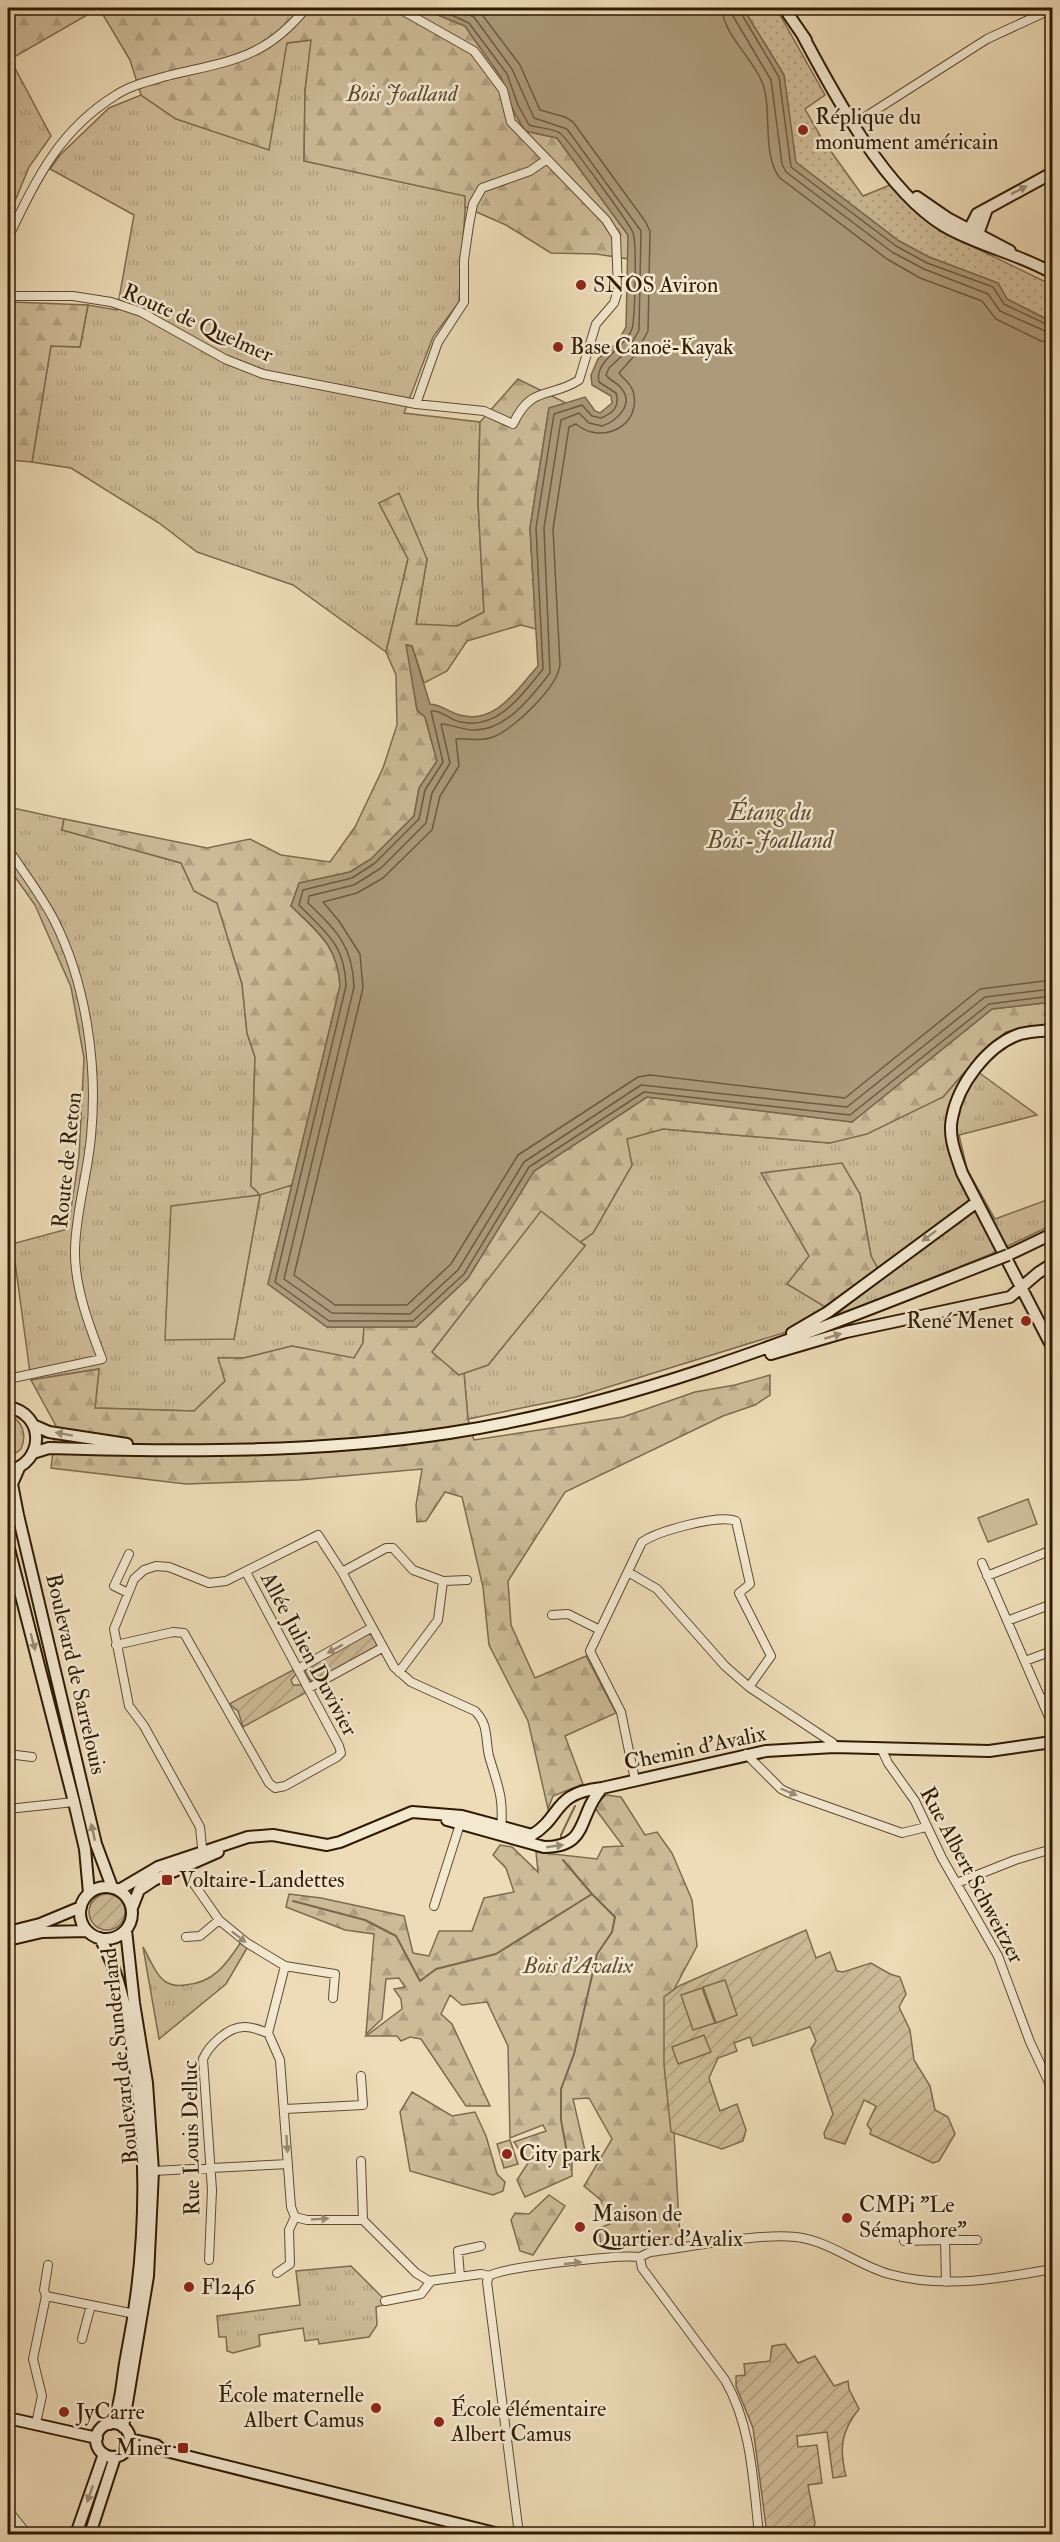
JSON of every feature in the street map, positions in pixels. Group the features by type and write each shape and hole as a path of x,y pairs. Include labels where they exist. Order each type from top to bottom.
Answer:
{"main road":[{"path":"784,8 857,122"},
{"path":"803,36 838,98 911,192 946,222 1053,273"},
{"path":"946,222 982,212 1053,173"},
{"path":"970,233 982,212"},
{"path":"1053,1030 1018,1035 1005,1042 972,1073 959,1095 952,1118 954,1150 976,1202 1053,1347"},
{"path":"756,1354 770,1343 799,1331 828,1312 976,1202"},
{"path":"13,1470 33,1453 49,1448 175,1452 282,1450 450,1433 600,1401 756,1354 972,1269 1053,1234"},
{"path":"756,1354 774,1354 846,1332 1010,1297 1038,1273 1053,1264"},
{"path":"8,1407 26,1415 33,1425 36,1439 33,1453"},
{"path":"33,1425 49,1432 175,1452"},
{"name":"Boulevard de Sarrelouis","path":"13,1470 12,1484 18,1515 96,1844 115,1889"},
{"name":"Boulevard de Sarrelouis","path":"8,1545 85,1849 89,1893"},
{"name":"Chemin d'Avalix","path":"501,1832 532,1834 542,1828 563,1801 584,1790 602,1788 746,1754 834,1747 989,1751 1053,1742"},
{"name":"Chemin d'Avalix","path":"115,1889 145,1873 203,1854 258,1841 281,1842 314,1850 334,1849 412,1818 461,1820 544,1847 559,1847 574,1841 583,1826 589,1804 602,1788"},
{"name":"Chemin d'Avalix","path":"132,1908 139,1890 180,1863"},
{"path":"8,1940 42,1932 87,1931 100,1938 115,1938 126,1930 130,1923 132,1908 129,1901 115,1889 104,1887 89,1893 81,1907 80,1916 87,1931"},
{"path":"8,1932 40,1924 81,1907"},
{"name":"Boulevard de Sunderland","path":"123,2427 148,2276 153,2171 147,2083 134,2003 126,1930"},
{"name":"Boulevard de Sunderland","path":"100,1938 126,2006 142,2113 144,2200 135,2314 120,2393 110,2424"},
{"path":"8,2418 97,2438"},
{"path":"110,2456 98,2447 97,2438 100,2431 110,2424 123,2427 128,2445"},
{"path":"76,2535 110,2456 128,2445 156,2445 162,2450 499,2535"},
{"path":"90,2535 110,2456"}],"street":[{"path":"8,238 44,165 67,136 102,105 117,94 143,82 253,53 272,43 289,29 306,8"},
{"path":"398,8 474,51 503,90 511,122 546,160 530,171 482,188 473,204 464,260 464,302 438,342 416,404"},
{"path":"857,122 987,39 1053,9"},
{"name":"Route de Quelmer","path":"8,296 73,296 111,302 141,312 225,359 263,374 416,404 484,411 513,424 521,407 542,392 579,380 596,324 614,303 618,290 616,236 600,213 546,160"},
{"name":"Route de Reton","path":"8,849 56,925 81,995 88,1030 93,1086 91,1136 75,1250 79,1287 102,1359 8,1378"},
{"path":"8,1283 10,1298 8,1370"},
{"path":"635,1780 621,1712 590,1651 642,1542 690,1525 729,1519 736,1521 750,1584 739,1593 771,1656 749,1687"},
{"path":"203,1854 200,1827 144,1726 129,1706 114,1629 134,1579 144,1570 156,1566 169,1567 208,1583 226,1581 309,1537 318,1535 342,1572 382,1648 399,1672 411,1682 481,1717 487,1727 489,1755 502,1791 501,1832"},
{"path":"342,1572 386,1548 393,1548 413,1570 443,1581 467,1580"},
{"path":"987,1576 1053,1550"},
{"path":"128,1593 114,1586 129,1554"},
{"path":"982,1563 1053,1724"},
{"name":"Allée Julien Duvivier","path":"116,1645 172,1632 184,1634 269,1784 275,1788 285,1786 341,1753 309,1688 246,1572"},
{"path":"628,1572 657,1589 725,1666 749,1687 820,1732 833,1743 834,1747"},
{"path":"399,1672 438,1620 443,1581"},
{"path":"1007,1621 1053,1604"},
{"path":"552,1615 568,1614 600,1630"},
{"path":"298,1669 371,1628"},
{"path":"309,1688 382,1648"},
{"path":"1025,1661 1053,1651"},
{"path":"1042,1699 1053,1696"},
{"name":"Rue Albert Schweitzer","path":"881,1748 888,1763 915,1801 926,1827 998,1956 1030,2042 1053,2089"},
{"path":"8,1754 32,1757"},
{"path":"746,1754 781,1789 789,1793 902,1833 926,1827"},
{"path":"8,1809 74,1802"},
{"path":"434,1906 461,1820"},
{"path":"957,1883 1015,1860 1053,1849"},
{"path":"180,1863 219,1920 247,1943 285,1966 335,1974 333,1998"},
{"path":"186,1937 200,1936 219,1920"},
{"path":"277,2273 290,2264 289,2230 295,2217 291,2207 280,2060 268,2033 285,1966"},
{"name":"Rue Louis Delluc","path":"209,2260 212,2190 203,2059 206,2050 229,2031 244,2026 268,2033"},
{"path":"285,2109 363,2105 361,2076"},
{"path":"361,2161 363,2220 416,2273 431,2281 640,2257 650,2252 705,2245 794,2237 825,2245 888,2274 946,2282 981,2281 1053,2269"},
{"path":"153,2171 288,2164"},
{"path":"295,2217 307,2220 363,2220"},
{"path":"904,2241 977,2240"},
{"path":"945,2241 946,2282"},
{"path":"460,2277 458,2251 481,2246"},
{"path":"640,2257 642,2268 725,2380 736,2399 747,2439 759,2535"},
{"path":"36,2423 42,2396 33,2359 46,2296 44,2290 48,2265"},
{"path":"489,2276 519,2535"},
{"path":"385,2301 421,2294 431,2281"},
{"path":"46,2296 135,2314"},
{"path":"82,2339 91,2305"},
{"path":"8,2510 27,2535"}],"green space":[{"path":"8,8 99,8 9,60"},
{"name":"Bois Joalland","path":"99,8 421,8 465,26 501,77 512,108 525,131 557,138 628,235 629,259 596,254 551,253 506,225 465,207 465,196 304,161 305,91 311,40 287,43 269,150 176,119 141,95 130,60"},
{"path":"743,8 776,8 825,95 805,109 822,139 863,196 895,183 917,213 951,236 1052,285 1052,322 1007,299 998,283 929,257 899,241 795,162 784,75"},
{"path":"312,40 305,91 304,161 466,196 459,302 433,337 404,413 480,422 478,502 484,612 457,626 416,625 427,559 379,503 408,559 386,652 293,585 197,552 159,523 71,468 32,462 51,346 80,347 88,305 117,310 134,215 50,169 60,155 109,108 141,95 176,119 281,68 287,43"},
{"path":"8,55 51,136 29,167 8,218"},
{"path":"12,302 88,305 80,347 51,346 32,462 8,460 8,333"},
{"path":"518,379 566,403 549,408 530,528 536,629 521,625 467,641 447,671 424,683 412,646 407,645 417,710 425,717 437,761 419,788 414,816 371,859 350,872 299,884 291,906 318,932 331,950 340,986 292,1185 260,1195 251,1186 255,1057 247,1033 242,984 217,903 194,891 181,863 62,830 64,819 207,848 250,839 281,855 330,862 355,827 383,768 397,725 396,675 386,652 408,559 379,503 399,493 427,559 416,624 457,626 484,612 478,502 480,422"},
{"path":"8,807 64,819 62,830 181,863 194,891 217,903 242,984 247,1033 255,1057 251,1186 261,1194 292,1185 268,1284 327,1327 364,1327 363,1343 354,1359 292,1346 244,1358 219,1358 225,1381 194,1411 95,1408 99,1369 31,1380 15,1262 8,1264 8,1245 68,1229 79,1156 84,1058 71,987 35,905 8,867","holes":["260,1195 234,1339 171,1207"]},
{"path":"1052,1002 1052,1023 1006,1032 981,1053 943,1097 867,1134 830,1143 663,1129 627,1139 632,1165 593,1233 580,1242 541,1212 432,1352 459,1375 464,1373 468,1419 474,1440 623,1417 695,1392 735,1385 770,1375 770,1395 755,1405 723,1416 565,1492 508,1581 511,1625 535,1678 586,1656 616,1713 565,1736 583,1784 553,1796 548,1809 528,1721 489,1645 483,1587 462,1497 445,1492 426,1521 417,1522 416,1505 422,1469 299,1480 186,1484 51,1468 56,1426 31,1380 99,1369 95,1408 194,1411 225,1381 218,1358 244,1358 292,1346 354,1358 363,1343 364,1327 416,1327 468,1278 534,1171 647,1097 852,1122 992,1009"},
{"path":"970,1066 1037,1115 959,1135 967,1169 995,1219 1052,1198 1052,1225 991,1254 838,1316 576,1397 468,1419 464,1373 488,1365 585,1245 580,1242 593,1233 632,1165 626,1139 663,1129 830,1143 943,1097","holes":["860,1194 871,1256 881,1276 787,1284"]},
{"path":"842,1163 860,1194 871,1256 882,1276 837,1314 787,1284 809,1256 761,1173"},
{"path":"260,1195 234,1339 165,1340 171,1206"},
{"path":"541,1211 585,1246 488,1365 459,1375 432,1352"},
{"path":"8,1415 20,1424 24,1438 21,1449 8,1459"},
{"path":"1028,1499 1037,1524 988,1542 978,1518"},
{"path":"368,1634 372,1635 377,1644 375,1649 315,1681 310,1680 305,1672 307,1667"},
{"path":"295,1669 297,1673 291,1680 293,1685 304,1685 307,1692 243,1727 238,1711 229,1704"},
{"name":"Bois d'Avalix","path":"606,1795 621,1797 645,1835 657,1832 672,1853 692,1900 697,1946 669,1999 669,2046 680,2238 601,2245 599,2228 610,2224 609,2217 595,2216 602,2201 584,2186 612,2139 589,2098 573,2099 586,2155 572,2155 572,2176 525,2197 517,2180 528,2163 514,2142 546,2131 543,2125 510,2138 508,2046 487,2002 462,2005 450,1995 441,2014 452,2024 490,2106 466,2106 421,2039 410,2037 401,2041 397,2036 366,2036 402,2009 401,1999 394,1989 405,1987 399,1978 386,1979 382,2019 366,2034 374,1934 345,1930 286,1907 289,1894 321,1898 404,1916 413,1953 429,1956 439,1931 472,1931 484,1898 514,1892 506,1868 493,1855 500,1845 512,1847 538,1872 536,1852 597,1859 603,1847 623,1846 594,1807"},
{"path":"107,1894 120,1899 125,1912 120,1925 107,1930 94,1925 89,1912 94,1899"},
{"path":"806,1930 816,1958 830,1952 837,1971 843,1972 871,1963 900,1977 906,1994 899,2007 910,2030 914,2060 930,2086 935,2110 948,2117 955,2134 939,2161 933,2163 870,2134 871,2130 867,2125 876,2106 864,2100 845,2144 825,2138 824,2133 833,2114 811,2049 816,2041 810,2027 753,2046 750,2037 734,2043 737,2051 718,2058 709,2078 720,2111 737,2104 746,2130 743,2141 722,2149 671,2132 664,2065 664,1997 679,1986"},
{"path":"241,1942 247,1948 226,1984 159,2039 143,1947 162,1979 170,1984 183,1985 195,1984 211,1977 230,1958"},
{"path":"725,1980 737,2015 716,2023 703,1987"},
{"path":"702,1988 715,2023 693,2030 681,1995"},
{"path":"704,2035 711,2052 678,2064 672,2047"},
{"path":"412,2092 452,2116 475,2112 486,2136 497,2174 505,2182 503,2191 493,2195 410,2171 400,2112"},
{"name":"City park","path":"510,2140 518,2164 504,2168 497,2144"},
{"path":"549,2195 565,2206 533,2255 520,2251 511,2220 515,2213 529,2214"},
{"path":"351,2266 382,2297 383,2305 376,2307 377,2325 369,2337 319,2344 318,2339 305,2341 303,2328 259,2335 260,2346 233,2353 227,2351 226,2337 219,2337 217,2316 300,2305 296,2271"},
{"path":"785,2344 798,2363 815,2356 834,2386 848,2381 849,2389 859,2409 848,2425 843,2441 846,2476 833,2478 827,2432 797,2436 798,2447 817,2445 822,2483 808,2485 815,2523 814,2527 804,2529 804,2534 767,2534 753,2428 736,2386 736,2376 745,2375 744,2364 770,2361 772,2346"}],"water":[{"name":"Étang du Bois-Joalland","path":"421,8 743,8 784,75 796,162 899,241 929,257 998,283 1007,299 1052,322 1052,1002 992,1009 852,1122 647,1097 534,1171 468,1278 416,1327 327,1327 268,1284 340,986 331,950 318,932 291,906 299,883 350,872 371,859 414,816 419,788 437,761 425,717 417,710 406,645 412,646 430,704 460,715 473,717 495,710 514,694 538,666 530,528 549,408 585,397 595,411 600,413 612,403 611,396 592,385 591,375 598,359 617,343 626,327 628,235 557,138 525,131 512,108 501,77 465,26"}],"waterway":[{"path":"561,1841 561,1835 575,1806"},
{"path":"563,1860 592,1894"},
{"path":"293,1901 365,1920 396,1936 420,1981 436,1969 496,1954 592,1894 615,1917 612,1932 597,1954 574,2054 561,2089 561,2120 570,2169"}],"place":[{"name":"Réplique du monument américain","path":"803,130"},
{"name":"SNOS Aviron","path":"581,285"},
{"name":"Base Canoë-Kayak","path":"558,347"},
{"name":"René Menet","path":"1026,1321"},
{"name":"Voltaire-Landettes","path":"167,1880"},
{"name":"City park","path":"507,2154"},
{"name":"CMPi \"Le Sémaphore\"","path":"847,2218"},
{"name":"Maison de Quartier d'Avalix","path":"580,2227"},
{"name":"Fl246","path":"189,2287"},
{"name":"École maternelle Albert Camus","path":"376,2408"},
{"name":"JyCarre","path":"64,2412"},
{"name":"École élémentaire Albert Camus","path":"439,2422"},
{"name":"Miner","path":"183,2448"}]}
